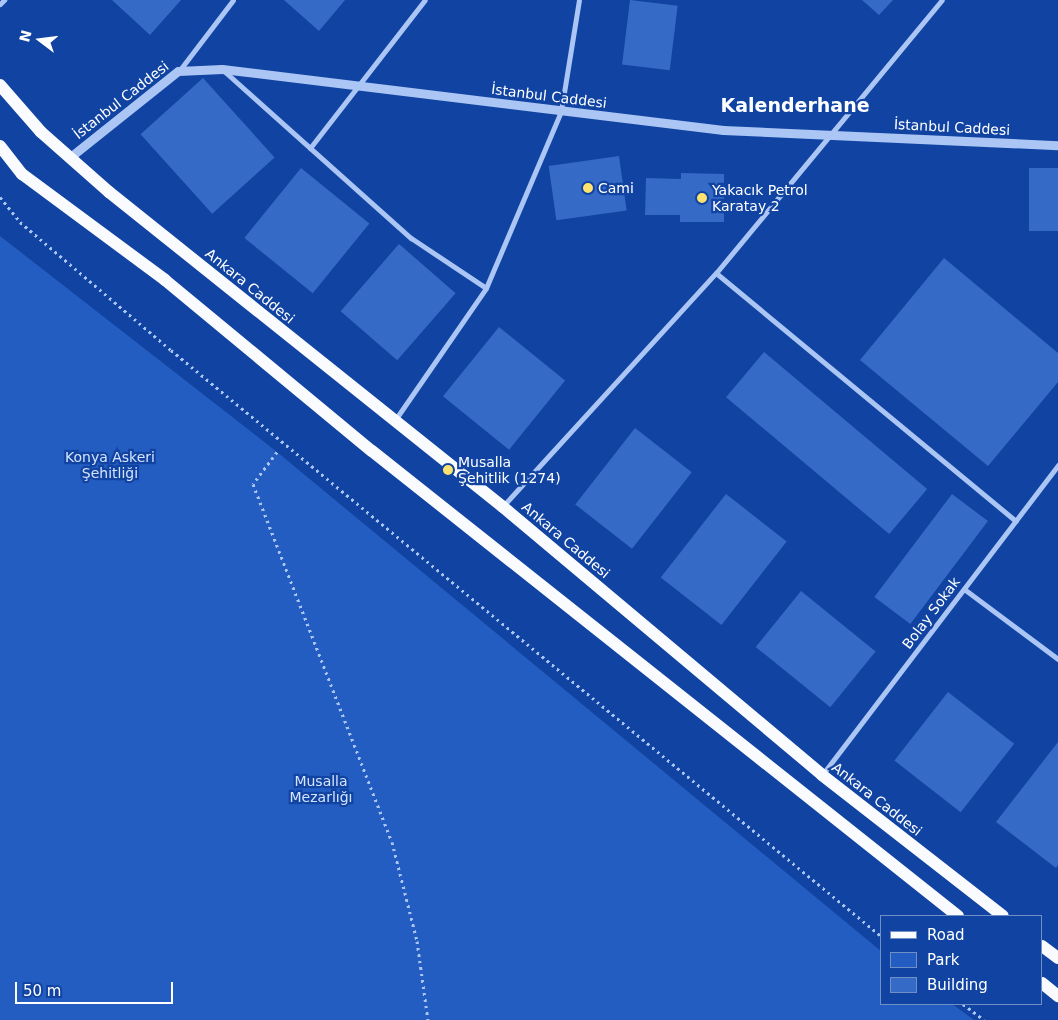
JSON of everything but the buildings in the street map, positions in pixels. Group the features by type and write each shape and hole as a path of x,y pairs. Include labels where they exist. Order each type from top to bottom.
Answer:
{"main road":[{"name":"Ankara Caddesi","path":"0,85 69,158 503,507 822,775 1003,915"},
{"path":"0,146 22,174 165,280 372,452 957,915"},
{"path":"1043,947 1058,958"},
{"path":"1043,984 1058,996"}],"street":[{"path":"0,4 4,0"},
{"path":"178,71 233,0"},
{"path":"310,148 425,0"},
{"path":"395,421 486,288 561,111 579,0"},
{"path":"503,507 716,273 942,0"},
{"path":"222,69 411,238 486,288"},
{"name":"İstanbul Caddesi","path":"69,158 178,71 222,69 358,88 723,130 1058,146"},
{"path":"716,273 1016,521"},
{"name":"Bolay Sokak","path":"822,775 1058,464"},
{"path":"964,589 1058,659"}],"path":[{"path":"0,197 20,222 171,350 880,935"},
{"path":"277,452 253,484 392,842 417,941 428,1020"},
{"path":"965,1005 984,1020"}],"green space":[{"name":"Musalla Mezarlığı","path":"0,236 277,452 880,950 880,1005 953,1005 974,1020 0,1020"}],"place":[{"name":"Cami","path":"588,188"},
{"name":"Yakacık Petrol Karatay 2","path":"702,198"},
{"name":"Musalla Şehitlik (1274)","path":"448,470"}],"district":[{"name":"Kalenderhane","path":"795,106"}],"park label":[{"name":"Konya Askeri Şehitliği","path":"110,466"}]}
